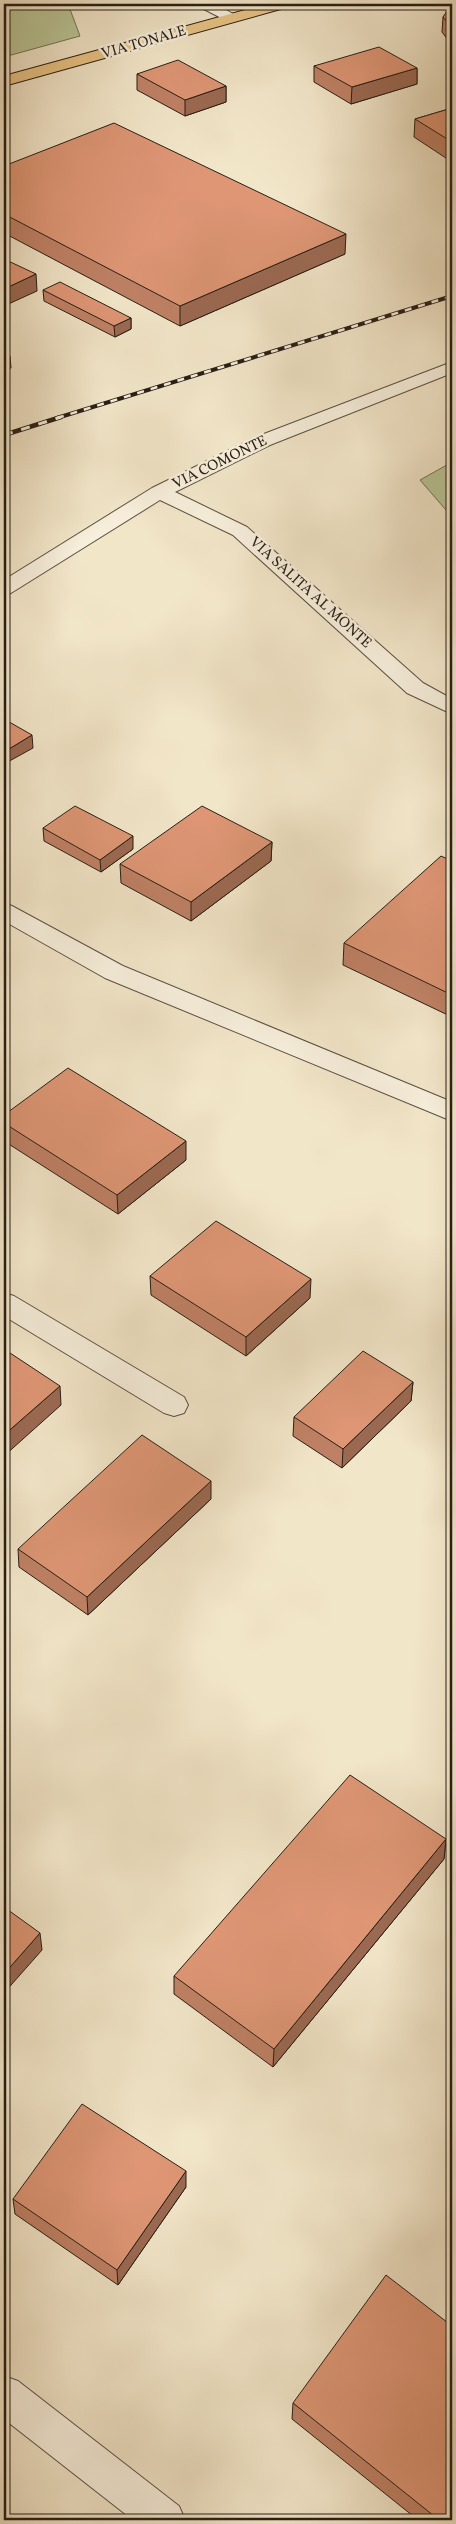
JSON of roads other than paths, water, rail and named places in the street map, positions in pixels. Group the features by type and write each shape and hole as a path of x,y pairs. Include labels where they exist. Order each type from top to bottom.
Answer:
{"main road":[{"name":"VIA TONALE","path":"4,81 283,4"}],"street":[{"path":"205,4 232,18"},
{"name":"VIA COMONTE","path":"4,589 159,492 263,441 452,367"},
{"name":"VIA SALITA AL MONTE","path":"159,492 240,531 415,688 452,707"},
{"path":"4,911 114,972 452,1112"},
{"path":"4,1303 174,1405"},
{"path":"4,2395 165,2520"}],"railway":[{"path":"57,418 452,296"},
{"path":"4,435 61,417"}]}
